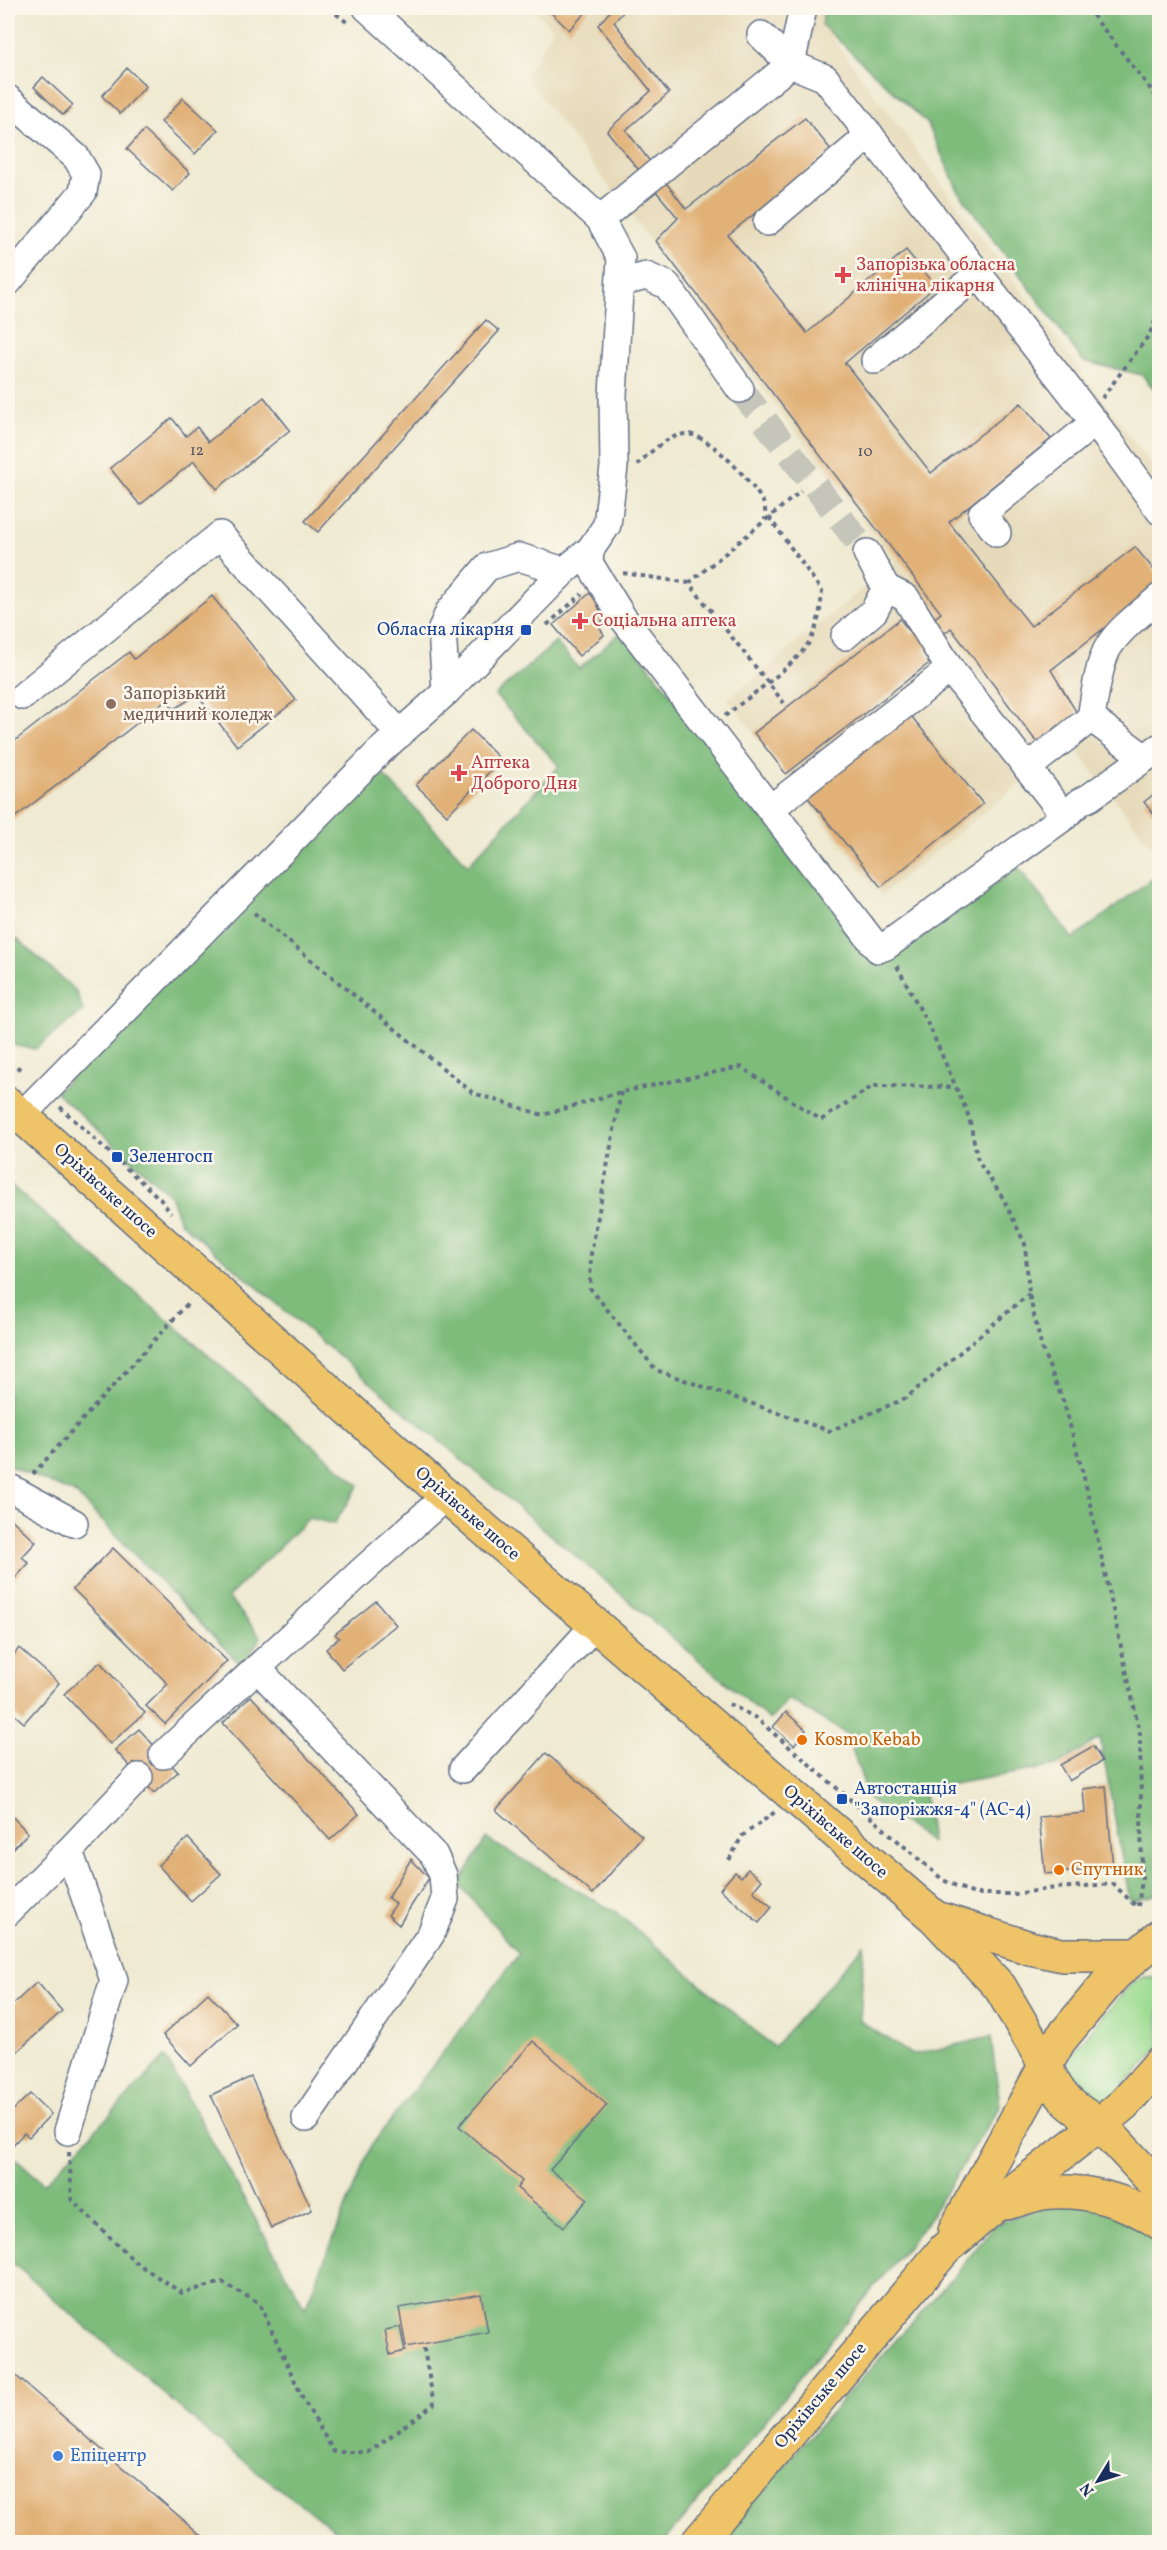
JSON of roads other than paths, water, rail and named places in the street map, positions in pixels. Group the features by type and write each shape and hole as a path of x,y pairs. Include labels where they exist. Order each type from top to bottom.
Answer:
{"main road":[{"name":"Оріхівське шосе","path":"14,1110 446,1496 934,1917 1000,1987 1046,2066 1053,2085 1067,2103 1100,2124 1160,2189"},
{"name":"Оріхівське шосе","path":"934,1917 1030,1948 1062,1955 1152,1949"},
{"path":"945,2249 1059,2041 1115,1974 1152,1949"},
{"path":"945,2249 996,2205 1125,2103 1160,2063"},
{"path":"996,2205 1044,2193 1093,2194 1140,2209 1160,2223"},
{"name":"Оріхівське шосе","path":"698,2542 945,2249"}],"street":[{"path":"14,1110 400,734 446,692 564,571 590,550 607,525 614,467 613,395 621,258 600,219 367,8"},
{"path":"600,219 791,64 803,8"},
{"path":"761,35 791,64 825,78 1092,419 1160,511"},
{"path":"8,99 76,158 86,174 83,192 8,282"},
{"path":"767,222 870,135"},
{"path":"875,360 978,274"},
{"path":"620,283 646,276 667,285 740,389"},
{"path":"997,533 982,514 1092,419"},
{"path":"23,696 220,535 400,734"},
{"path":"590,550 589,563 623,618 878,949 886,946 1065,816 1080,802 1152,752 1091,718"},
{"path":"867,553 886,588 906,598 950,669 1065,816"},
{"path":"446,692 442,629 448,612 486,567 519,557 564,571"},
{"path":"845,636 874,611 886,588"},
{"path":"1027,768 1091,718 1108,646 1160,597"},
{"path":"770,809 950,669"},
{"path":"12,1490 74,1523"},
{"path":"163,1755 446,1496"},
{"path":"464,1769 595,1625"},
{"path":"257,1668 434,1855 443,1875 445,1899 431,1934 306,2118"},
{"path":"8,1912 139,1777"},
{"path":"68,2131 114,1980 69,1851"}],"tunnel":[{"path":"740,389 867,553"}],"place":[{"name":"Запорізька обласна клінічна лікарня","path":"843,275"},
{"name":"Соціальна аптека","path":"580,621"},
{"name":"Обласна лікарня","path":"526,630"},
{"name":"Запорізький медичний коледж","path":"111,704"},
{"name":"Аптека Доброго Дня","path":"459,773"},
{"name":"Зеленгосп","path":"117,1157"},
{"name":"Kosmo Kebab","path":"802,1740"},
{"name":"Автостанція \"Запоріжжя-4\" (АС-4)","path":"842,1799"},
{"name":"Спутник","path":"1059,1870"},
{"name":"Епіцентр","path":"58,2456"}]}
